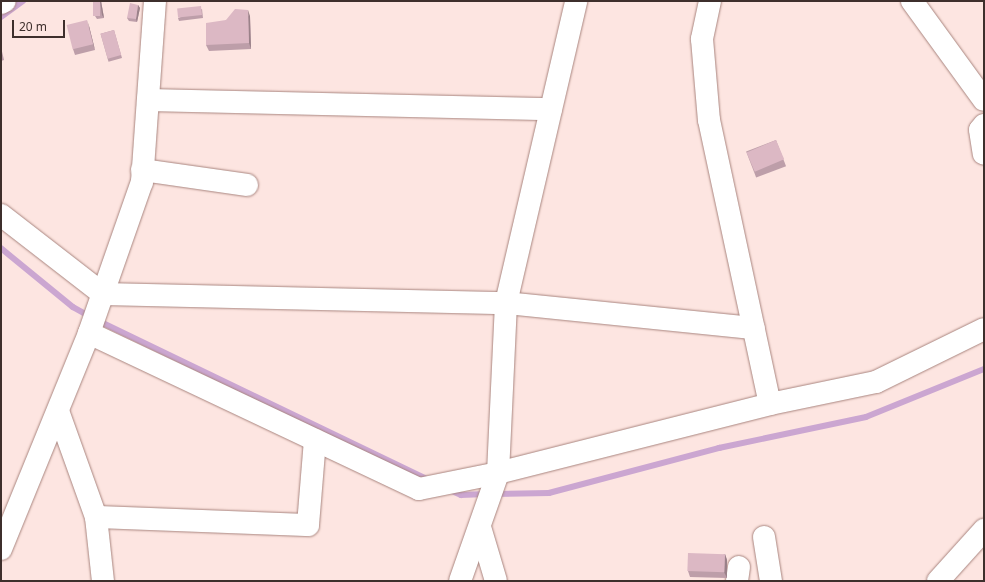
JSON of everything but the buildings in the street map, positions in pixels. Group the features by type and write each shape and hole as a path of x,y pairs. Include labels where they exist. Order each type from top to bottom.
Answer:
{"street":[{"path":"1,549 89,333 142,182 155,1"},
{"path":"460,581 498,472 506,303 576,1"},
{"path":"710,1 702,39 709,120 770,404"},
{"path":"912,1 984,100"},
{"path":"148,100 551,109"},
{"path":"984,125 980,130 984,154"},
{"path":"142,170 247,184"},
{"path":"1,215 103,294 506,303 754,328"},
{"path":"89,333 418,489 498,472 770,404 876,382 984,329"},
{"path":"58,411 96,517 103,581"},
{"path":"96,517 308,524 315,440"},
{"path":"480,527 496,581"},
{"path":"938,581 984,530"},
{"path":"764,537 771,581"}],"waterway":[{"path":"1,17 23,1"},
{"path":"1,248 73,307 91,317"},
{"path":"99,321 430,480"},
{"path":"495,494 549,493 719,448 866,417 984,369"},
{"path":"450,490 461,495 486,494"}]}
